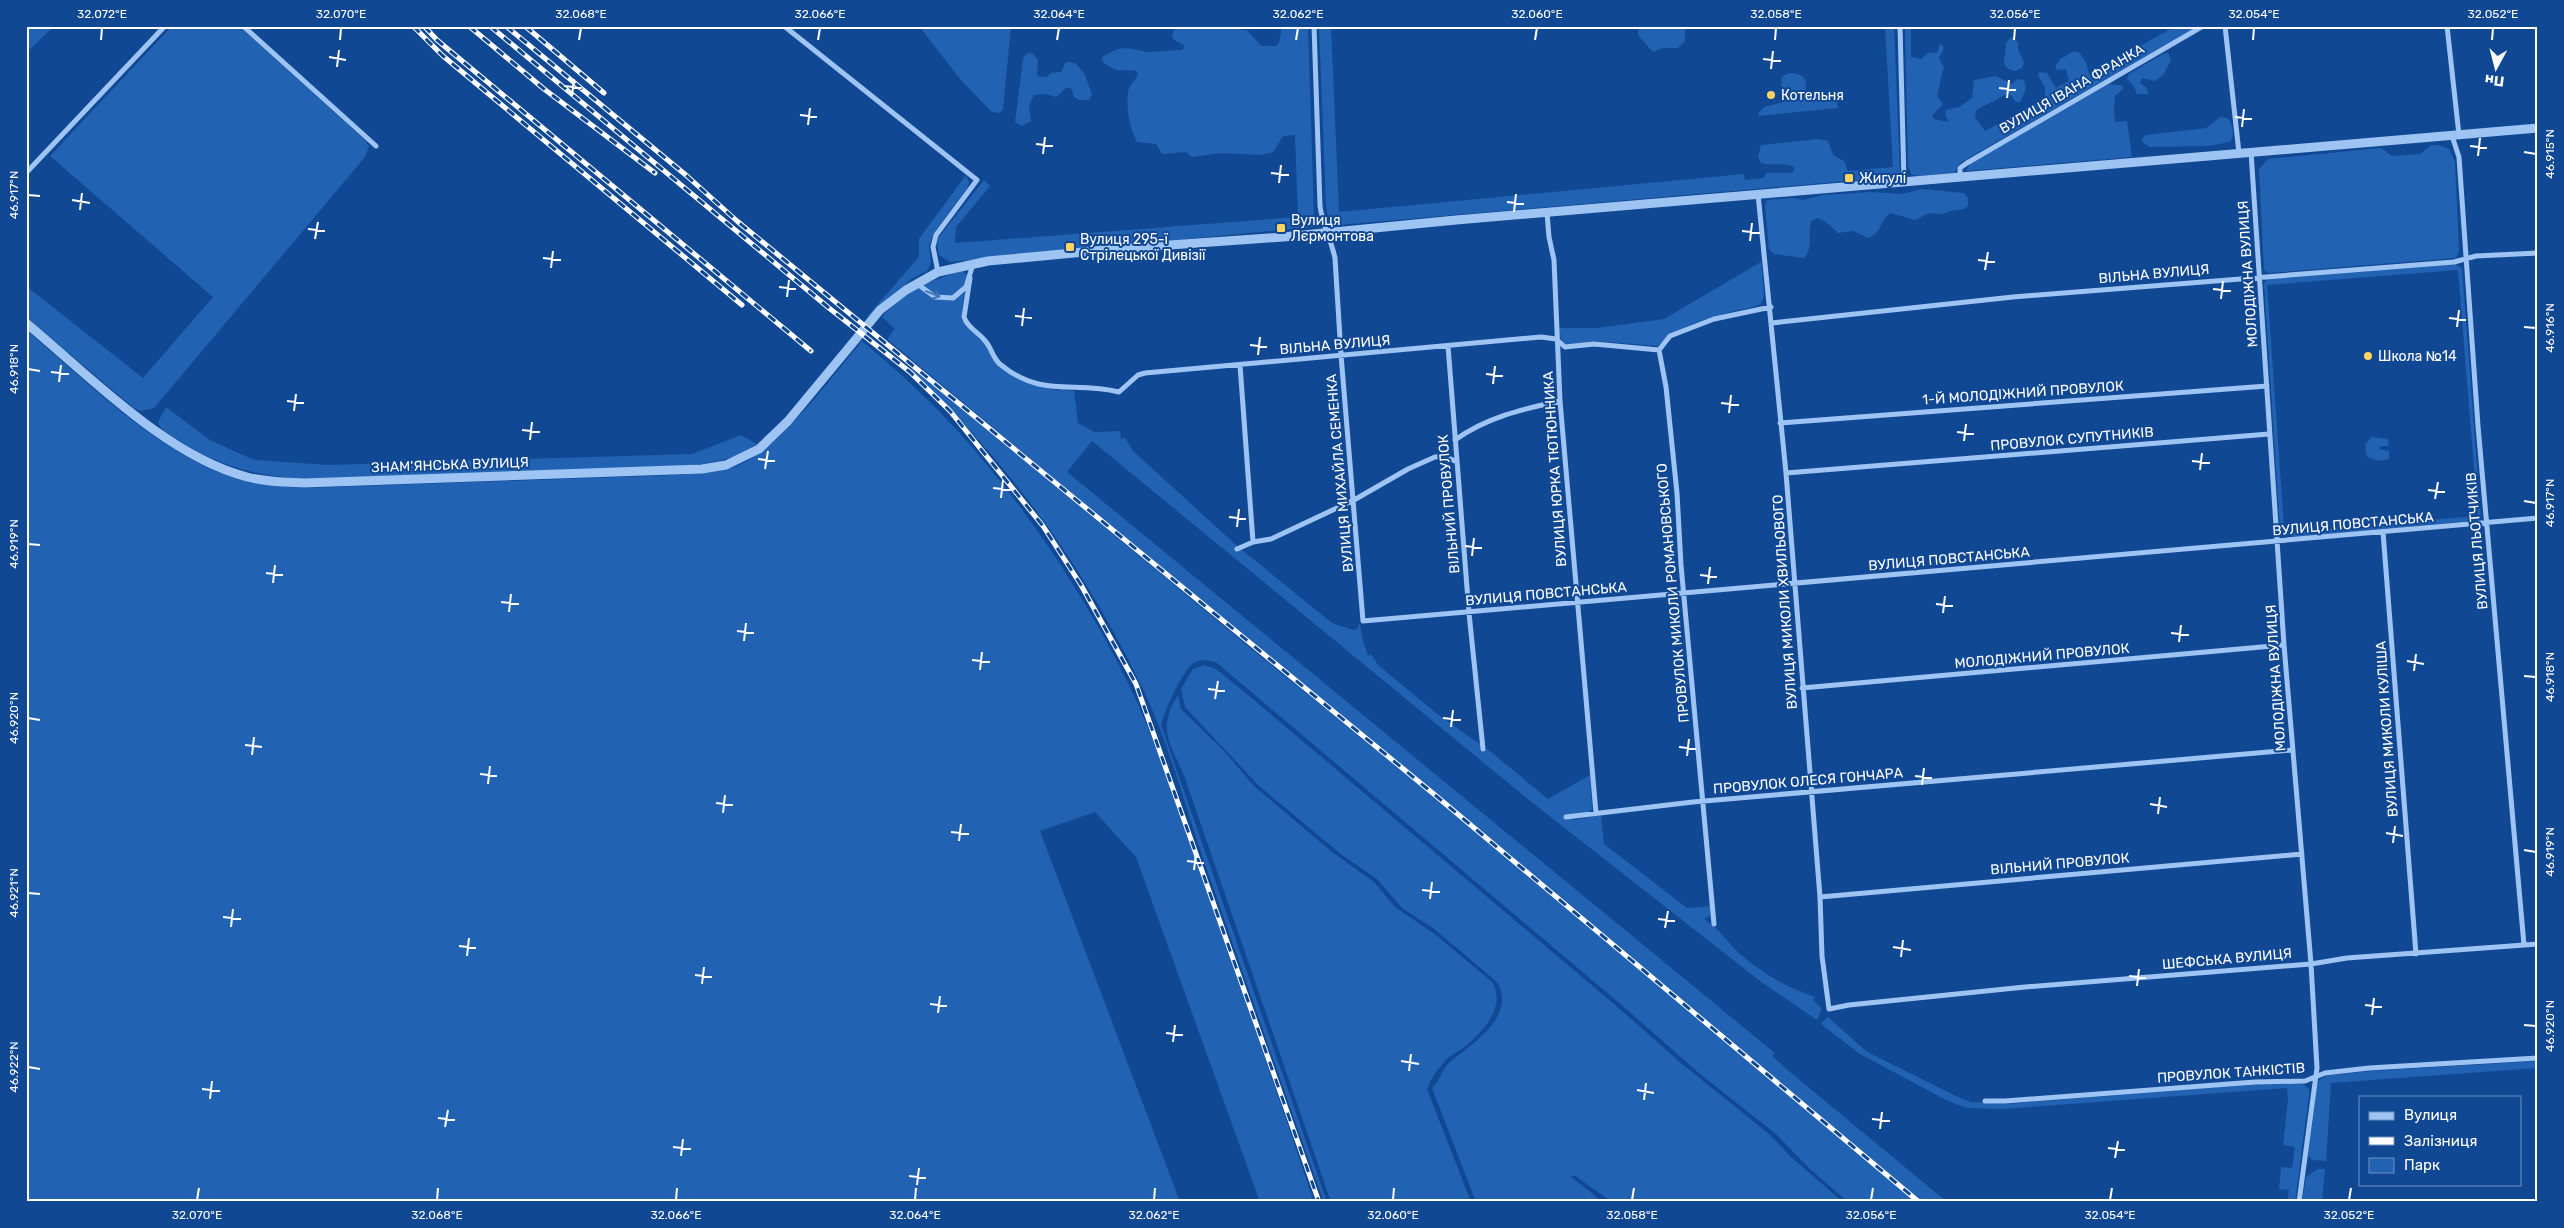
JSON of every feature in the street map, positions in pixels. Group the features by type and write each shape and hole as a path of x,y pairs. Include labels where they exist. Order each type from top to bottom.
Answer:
{"street":[{"path":"26,173 165,26"},
{"path":"243,26 376,146"},
{"path":"784,26 977,180 936,234 933,247 938,272"},
{"name":"ВУЛИЦЯ МИХАЙЛА СЕМЕНКА","path":"1314,26 1320,206 1325,232 1332,244 1335,258 1363,622"},
{"path":"1900,26 1904,182"},
{"name":"ВУЛИЦЯ ІВАНА ФРАНКА","path":"1960,177 1960,168 1967,163 2203,26"},
{"path":"2225,26 2239,153"},
{"name":"ВУЛИЦЯ ЛЬОТЧИКІВ","path":"2447,26 2459,157 2465,260 2524,945"},
{"name":"ЗНАМ'ЯНСЬКА ВУЛИЦЯ","path":"26,323 147,424 199,458 247,477 274,482 304,483 676,471 726,465 749,456 773,436 866,326 892,299 938,272 973,263 2538,128"},
{"name":"МОЛОДІЖНА ВУЛИЦЯ","path":"2251,152 2284,645 2311,964 2317,1076 2312,1095 2299,1202"},
{"name":"ВУЛИЦЯ МИКОЛИ ХВИЛЬОВОГО","path":"1758,194 1771,307 1786,474 1820,897 1822,956 1829,1009"},
{"name":"ВУЛИЦЯ ЮРКА ТЮТЮННИКА","path":"1547,212 1549,237 1554,260 1560,401 1596,813"},
{"name":"ВІЛЬНА ВУЛИЦЯ","path":"1772,323 2013,297 2465,260 2476,256 2538,253"},
{"name":"ВІЛЬНА ВУЛИЦЯ","path":"973,263 964,317 968,327 986,342 1000,364 1042,386 1056,388 1100,388 1119,392 1138,375 1145,373 1541,337 1556,340 1565,347 1594,344 1659,350"},
{"name":"ВІЛЬНА ВУЛИЦЯ","path":"916,284 935,297 953,298 963,291 970,278"},
{"path":"1659,350 1670,336 1714,319 1771,307"},
{"name":"ВІЛЬНИЙ ПРОВУЛОК","path":"1448,346 1469,613 1483,750"},
{"name":"ПРОВУЛОК МИКОЛИ РОМАНОВСЬКОГО","path":"1659,350 1664,365 1672,445 1714,924"},
{"path":"1240,364 1253,542"},
{"name":"1-Й МОЛОДІЖНИЙ ПРОВУЛОК","path":"1780,423 2267,386"},
{"path":"1455,440 1477,425 1499,416 1560,401"},
{"name":"ПРОВУЛОК СУПУТНИКІВ","path":"1786,474 2269,434"},
{"path":"1236,548 1253,542 1271,539 1354,500 1408,469 1435,457 1444,456 1457,462"},
{"name":"ВУЛИЦЯ ПОВСТАНСЬКА","path":"1363,622 2538,518"},
{"name":"ВУЛИЦЯ МИКОЛИ КУЛІША","path":"2383,532 2416,954"},
{"name":"МОЛОДІЖНИЙ ПРОВУЛОК","path":"1802,688 2284,645"},
{"name":"ПРОВУЛОК ОЛЕСЯ ГОНЧАРА","path":"1566,817 1702,802 2292,750"},
{"name":"ВІЛЬНИЙ ПРОВУЛОК","path":"1820,897 2302,854"},
{"name":"ШЕФСЬКА ВУЛИЦЯ","path":"1829,1009 1849,1005 2025,987 2311,964 2347,958 2538,944"},
{"name":"ПРОВУЛОК ТАНКІСТІВ","path":"1985,1100 2005,1102 2254,1082 2305,1081 2317,1076 2370,1068 2538,1058"}],"green space":[{"path":"26,26 54,26 26,53"},
{"path":"172,26 239,26 364,139 369,146 365,157 154,408 141,411 134,408 26,317 26,286 143,378 213,297 50,156"},
{"path":"919,26 1011,26 1003,109 1000,113 992,112 960,79"},
{"path":"1181,26 1224,26 1248,31 1261,46 1276,46 1279,43 1282,26 1308,26 1314,217 1312,227 950,262 939,255 937,243 939,237 984,180 990,186 956,227 955,243 1298,217 1295,135 1283,136 1273,152 1261,155 1222,153 1192,157 1186,152 1162,154 1156,144 1137,142 1130,123 1127,101 1129,88 1138,75 1137,71 1114,69 1103,62 1102,57 1118,49 1128,48 1147,52 1181,50 1184,48 1184,45 1174,40 1172,35 1174,30"},
{"path":"1319,26 1331,26 1339,212 1744,174 1745,180 1764,178 1766,173 1792,173 1795,168 1787,165 1761,163 1758,156 1761,145 1819,139 1828,141 1833,155 1844,161 1848,171 1893,167 1885,26 1894,26 1900,174 1894,177 1339,225 1328,218 1326,205"},
{"path":"1639,26 1685,26 1685,41 1678,48 1662,48 1653,52 1638,35"},
{"path":"1905,26 1911,26 1911,57 1921,59 1928,53 1937,53 1940,44 1943,46 1943,51 1939,58 1944,68 1937,96 1943,104 1932,115 1934,119 1949,122 1945,115 1946,110 1959,107 1972,98 1974,80 1996,76 2012,84 2017,79 2024,80 2026,89 2020,102 2016,102 2009,93 1976,110 1975,117 1985,131 2045,98 2045,88 2038,75 2039,72 2047,73 2056,88 2069,81 2066,69 2057,70 2055,67 2060,59 2074,51 2080,53 2086,62 2089,74 2176,26 2198,26 1965,160 1958,165 1955,173 1918,176 1911,174 1908,166"},
{"path":"2011,37 2018,42 2018,49 2024,62 2022,68 2015,71 2008,69 2004,64 2006,43"},
{"path":"1032,53 1038,60 1037,75 1039,77 1047,77 1051,73 1061,72 1066,62 1075,63 1084,73 1092,94 1089,100 1080,100 1074,97 1071,88 1066,88 1056,97 1045,94 1034,95 1029,105 1031,121 1022,126 1015,122 1023,59 1026,54"},
{"path":"2168,53 2171,60 2163,75 2155,81 2142,78 2140,83 2147,88 2148,94 2137,94 2133,85 2127,79 2129,74"},
{"path":"1789,73 1797,74 1805,79 1809,101 1822,96 1837,102 1838,108 1759,116 1758,113 1764,107 1783,102 1781,79"},
{"path":"2110,83 2111,85 2121,85 2124,88 2115,96 2115,122 2127,121 2132,157 1966,171 1970,164"},
{"path":"2220,117 2227,118 2231,123 2233,133 2230,142 2209,146 2150,147 2143,143 2142,139 2146,135 2206,128"},
{"path":"2431,145 2438,145 2449,149 2455,162 2459,251 2456,258 2268,273 2264,270 2259,169 2268,159 2381,148 2392,156 2420,154"},
{"path":"966,175 969,182 968,187 934,233 929,246 931,262 927,271 911,279 865,319 919,257 919,239"},
{"path":"1922,189 1964,193 1968,198 1968,206 1964,209 1942,214 1929,213 1915,220 1890,213 1876,233 1868,238 1853,231 1838,233 1826,222 1818,218 1812,220 1809,250 1804,258 1774,254 1769,249 1765,206 1767,200 1793,198 1803,200 1823,195 1871,192 1902,194"},
{"path":"1761,262 1764,296 1761,304 1714,317 1684,328 1658,346 1595,341 1573,345 1566,344 1561,339 1559,328 1597,328 1664,319"},
{"path":"2456,264 2462,269 2481,518 2478,520 2297,537 2285,534 2280,529 2264,283 2268,279","holes":["2458,270 2478,516 2308,530 2284,527 2267,285"]},
{"path":"962,271 967,275 961,318 967,328 985,343 993,359 1026,382 1056,390 1074,391 1078,423 1094,432 1120,431 1121,439 1125,438 1133,451 1236,545 1332,623 1353,630 1357,629 1360,623 1368,656 1371,654 1378,665 1436,713 1491,752 1548,799 1590,775 1592,809 1589,812 1568,816 1573,820 1601,815 1604,844 1687,908 1710,906 1711,915 1704,919 1719,931 1740,954 1775,979 1815,997 1813,1000 1822,1009 1817,1020 1760,981 1529,800 1092,441 1067,472 1775,1053 1772,1056 1790,1072 1947,1202 1923,1202 1436,794 1192,594 887,339 895,329 882,317 890,308 918,288 939,278"},
{"path":"26,330 130,419 188,458 218,472 249,482 306,488 677,475 726,469 741,464 757,455 773,442 806,409 862,341 935,407 991,470 1017,503 1066,573 1109,646 1137,703 1162,765 1314,1202 1260,1202 1136,857 1095,812 1040,831 1180,1202 26,1202"},
{"path":"913,368 1249,647 1434,796 1916,1202 1848,1202 1809,1168 1776,1134 1700,1074 1624,1007 1217,663 1200,661 1194,663 1185,673 1170,701 1161,725 1327,1202 1324,1202 1203,858 1174,768 1158,724 1139,681 1092,594 1067,554 1039,515 979,441 911,370"},
{"path":"166,407 210,440 254,460 328,465 692,454 741,435 757,444 738,455 718,461 675,466 305,479 288,478 240,469 196,451 162,429 158,422"},
{"path":"2371,437 2388,439 2389,446 2381,446 2379,449 2389,451 2389,459 2378,461 2367,457 2365,445"},
{"path":"1204,665 1216,669 1248,695 1621,1010 1682,1064 1769,1134 1791,1157 1843,1202 1612,1202 1574,1175 1571,1177 1603,1202 1476,1202 1432,1088 1447,1065 1480,1038 1497,1018 1502,994 1497,982 1433,928 1402,908 1377,879 1342,855 1259,786 1185,707 1181,689 1193,669"},
{"path":"1178,695 1181,709 1224,751 1254,786 1332,852 1374,882 1395,907 1436,935 1492,982 1497,999 1492,1016 1475,1038 1443,1063 1427,1089 1471,1202 1331,1202 1185,778 1168,737 1168,718 1171,707"},
{"path":"1828,1017 1867,1052 1971,1102 2006,1104 2255,1084 2303,1084 2309,1089 2309,1095 2295,1202 2287,1202 2289,1190 2279,1189 2281,1167 2292,1168 2295,1147 2283,1145 2288,1100 2287,1088 2002,1109 1967,1108 1946,1100 1860,1054 1821,1024"},
{"path":"2538,1061 2538,1068 2331,1083 2326,1161 2312,1160 2308,1156 2317,1087 2319,1080 2326,1076 2370,1071"},
{"path":"2318,1169 2325,1169 2322,1202 2302,1202 2306,1177"}],"railway":[{"path":"413,26 443,56 742,305"},
{"path":"424,26 437,40 811,351"},
{"path":"469,26 544,89 655,173"},
{"path":"490,26 829,308 910,372 950,411 1043,526 1081,585 1136,684 1319,1202"},
{"path":"506,26 687,176 737,221 1435,795 1919,1202"},
{"path":"525,26 604,93"}],"place":[{"name":"Котельня","path":"1771,95"},
{"name":"Жигулі","path":"1849,178"},
{"name":"Вулиця Лєрмонтова","path":"1281,228"},
{"name":"Вулиця 295-ї Стрілецької Дивізії","path":"1070,247"},
{"name":"Школа №14","path":"2368,356"}]}
